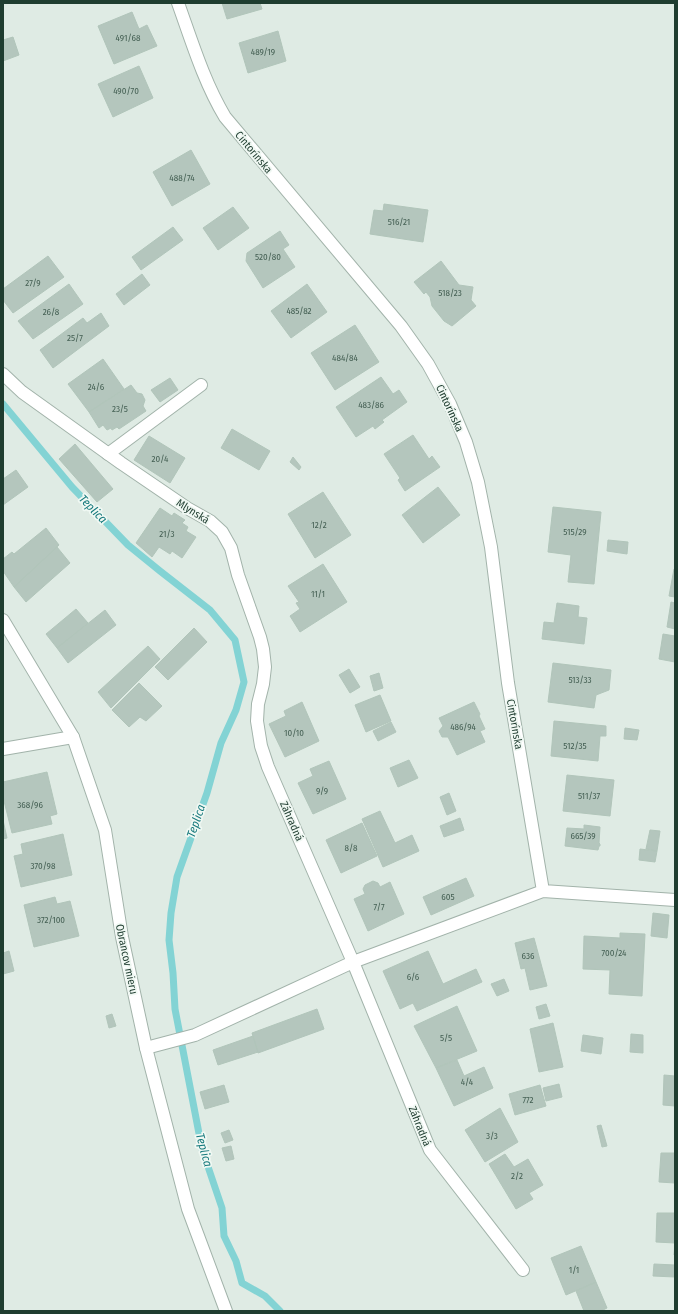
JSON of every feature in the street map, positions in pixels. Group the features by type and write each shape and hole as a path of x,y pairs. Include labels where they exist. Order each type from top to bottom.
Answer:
{"street":[{"name":"Cintorínska","path":"178,3 208,84 214,98 226,117 401,326 428,364 453,411 466,442 478,482 491,547 508,683 543,891"},
{"name":"Mlynská","path":"3,374 22,392 108,454 187,508 210,521 222,532 231,548 238,575 263,649 265,667 258,704 257,721"},
{"path":"108,454 202,385"},
{"name":"Obrancov mieru","path":"3,620 73,737 105,830 122,937 146,1048 188,1209 226,1311"},
{"name":"Záhradná","path":"257,721 261,746 268,767 353,962 430,1150 523,1270"},
{"path":"3,749 73,737"},
{"path":"146,1048 195,1035 353,962 543,891 675,900"}],"building":[{"path":"222,3 260,3 262,9 227,19"},
{"path":"132,12 139,29 147,25 157,46 114,64 98,26"},
{"path":"278,31 286,61 248,73 239,43"},
{"path":"13,37 19,55 3,61 3,40"},
{"path":"139,66 153,98 113,117 98,84"},
{"path":"191,150 210,184 172,206 153,172"},
{"path":"384,204 428,210 423,242 370,234 374,210 383,211"},
{"path":"233,207 249,228 218,250 203,228"},
{"path":"173,227 183,240 141,270 132,257"},
{"path":"280,231 289,245 283,249 295,267 263,288 246,261 247,253"},
{"path":"48,256 64,277 13,313 3,300 3,289"},
{"path":"441,261 459,285 473,287 471,300 476,306 452,326 444,321 432,306 430,297 426,292 424,294 414,282"},
{"path":"142,274 150,285 124,305 116,294"},
{"path":"69,284 83,304 33,339 18,321"},
{"path":"307,284 327,312 291,338 271,311"},
{"path":"101,313 109,326 53,368 40,350 83,318 87,323"},
{"path":"355,325 379,362 335,390 311,353"},
{"path":"103,359 124,389 89,412 68,384"},
{"path":"381,377 393,394 399,390 407,402 382,420 384,422 375,429 373,426 356,437 336,407"},
{"path":"170,378 178,390 160,402 151,390"},
{"path":"131,385 137,393 142,394 145,400 143,406 146,411 119,429 117,427 112,430 111,428 107,430 103,425 99,428 89,412"},
{"path":"232,429 270,451 259,470 221,448"},
{"path":"413,435 429,459 432,456 440,467 405,491 398,480 400,478 384,454"},
{"path":"149,436 185,458 170,483 134,460"},
{"path":"75,444 113,489 97,502 59,459"},
{"path":"293,457 301,467 299,470 290,462"},
{"path":"16,470 28,487 3,505 3,479"},
{"path":"438,487 460,515 423,543 402,515"},
{"path":"323,492 351,535 315,558 288,514"},
{"path":"553,507 601,512 594,584 568,582 571,555 548,552"},
{"path":"160,508 172,516 174,513 185,520 182,523 188,527 186,531 196,537 182,558 172,551 170,554 159,547 152,557 136,543"},
{"path":"46,528 59,545 14,587 3,571 3,559 12,552 14,554"},
{"path":"608,540 628,542 627,554 607,551"},
{"path":"57,547 70,563 26,602 14,587"},
{"path":"323,564 347,602 300,632 290,616 300,609 296,603 299,602 288,586"},
{"path":"675,569 675,597 669,596"},
{"path":"671,602 675,603 675,629 667,627"},
{"path":"557,603 579,606 578,617 587,618 584,644 542,639 544,622 554,623"},
{"path":"76,609 88,623 57,648 46,634"},
{"path":"105,610 116,625 68,663 57,648"},
{"path":"194,628 207,642 168,680 155,667"},
{"path":"663,634 675,636 675,662 659,659"},
{"path":"148,646 160,659 111,708 98,692"},
{"path":"553,663 611,670 609,690 596,695 594,708 548,702"},
{"path":"349,669 360,687 350,693 339,675"},
{"path":"379,673 383,688 374,691 370,676"},
{"path":"139,683 162,706 146,721 140,717 129,727 112,710"},
{"path":"380,695 391,721 366,732 355,705"},
{"path":"302,702 319,741 285,757 269,724 286,716 284,711"},
{"path":"474,702 485,729 480,731 485,742 457,755 448,737 442,737 439,731 443,726 439,718"},
{"path":"554,721 606,726 606,736 600,736 598,761 551,756"},
{"path":"391,722 396,732 378,741 373,731"},
{"path":"625,728 639,730 637,740 624,739"},
{"path":"409,760 418,778 398,787 390,768"},
{"path":"329,761 346,799 313,814 298,783 313,776 310,769"},
{"path":"47,772 57,814 50,816 52,824 12,833 3,797 3,782"},
{"path":"567,775 614,780 610,816 563,811"},
{"path":"449,793 456,811 447,815 440,797"},
{"path":"380,811 395,843 412,835 419,851 383,867 362,819"},
{"path":"460,818 464,830 444,837 440,826"},
{"path":"3,820 7,838 3,839"},
{"path":"362,823 377,856 341,873 326,840"},
{"path":"584,825 600,827 600,846 598,850 565,846 567,828 584,829"},
{"path":"650,830 660,831 657,851 646,849"},
{"path":"63,834 72,875 21,887 14,856 23,854 21,844"},
{"path":"640,849 657,851 655,862 639,860"},
{"path":"466,878 474,896 431,915 423,897"},
{"path":"373,881 378,883 380,887 390,882 404,914 368,931 354,899 365,894 363,889 365,885"},
{"path":"55,897 57,904 70,901 79,936 34,947 24,905"},
{"path":"653,913 669,915 667,938 651,936"},
{"path":"620,933 645,934 642,996 609,994 610,970 583,969 584,936 620,938"},
{"path":"534,938 547,986 530,990 525,968 521,969 515,943"},
{"path":"9,951 14,971 3,974 3,953"},
{"path":"428,951 443,984 476,969 482,982 417,1011 413,1003 400,1009 383,971"},
{"path":"504,979 509,991 497,996 491,984"},
{"path":"546,1004 550,1016 539,1019 536,1007"},
{"path":"457,1006 477,1051 436,1068 414,1026"},
{"path":"317,1009 324,1029 258,1053 252,1033"},
{"path":"112,1014 116,1026 109,1028 106,1016"},
{"path":"553,1023 563,1067 539,1072 530,1029"},
{"path":"631,1034 643,1035 643,1053 630,1052"},
{"path":"583,1035 603,1038 601,1054 581,1051"},
{"path":"253,1036 258,1052 218,1065 213,1050"},
{"path":"457,1060 464,1076 484,1067 493,1088 454,1106 436,1068"},
{"path":"664,1075 675,1076 675,1106 663,1105"},
{"path":"559,1084 562,1097 546,1101 543,1088"},
{"path":"224,1085 229,1102 205,1109 200,1092"},
{"path":"540,1085 546,1106 515,1115 509,1094"},
{"path":"500,1108 518,1142 485,1162 465,1130"},
{"path":"601,1125 607,1146 602,1147 597,1126"},
{"path":"229,1130 233,1140 225,1143 221,1133"},
{"path":"231,1146 234,1159 226,1161 222,1148"},
{"path":"661,1153 675,1153 675,1183 659,1182"},
{"path":"505,1154 514,1167 528,1159 543,1185 529,1193 533,1199 516,1209 489,1164"},
{"path":"657,1213 675,1213 675,1243 656,1242"},
{"path":"581,1246 596,1282 566,1295 551,1258"},
{"path":"654,1264 675,1265 675,1277 653,1276"},
{"path":"596,1282 607,1308 601,1311 584,1311 576,1291"}],"waterway":[{"name":"Teplica","path":"3,404 72,487 128,545 210,610 235,640 244,682 236,710 221,743 207,793 177,877 171,913 169,940 175,1009 202,1149 222,1208 224,1236 236,1261 242,1283 265,1296 280,1311"}]}
